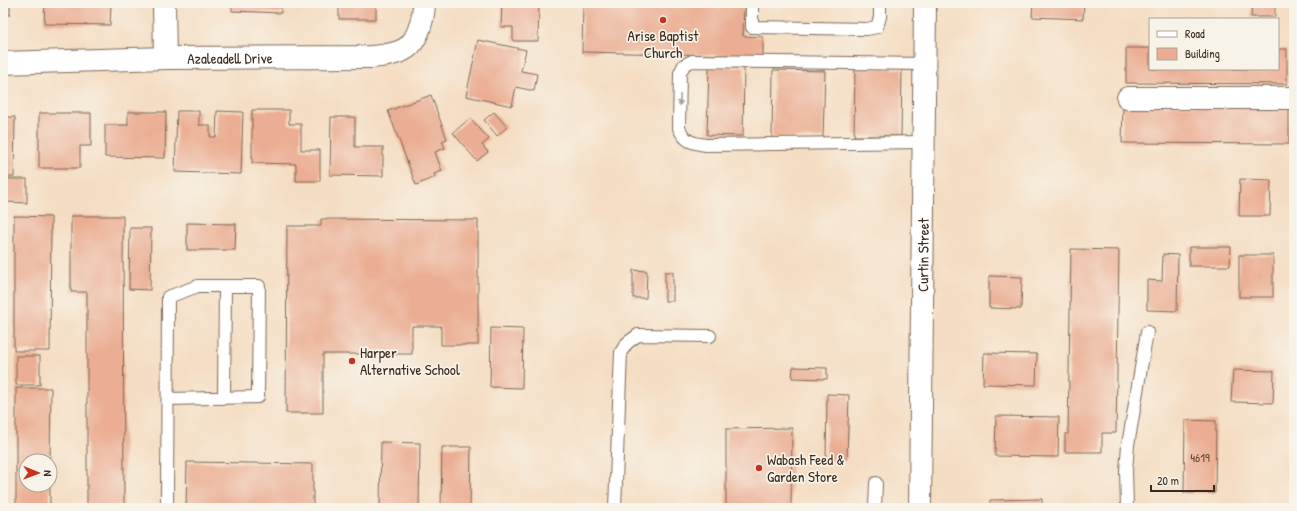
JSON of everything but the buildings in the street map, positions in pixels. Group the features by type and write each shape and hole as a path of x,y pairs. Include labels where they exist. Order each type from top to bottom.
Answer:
{"street":[{"path":"164,3 165,58"},
{"name":"Azaleadell Drive","path":"3,63 165,58 371,57 391,55 410,46 420,27 424,3"},
{"name":"Curtin Street","path":"920,508 925,3"},
{"path":"1128,98 1294,98"}],"lane":[{"path":"752,3 752,26 867,29 877,27 880,17 880,3"},
{"path":"924,64 692,61 684,65 680,73 679,128 682,137 693,143 706,145 924,142"},
{"path":"167,508 168,297 198,286 259,286 258,397 168,399"},
{"path":"224,398 225,286"},
{"path":"1127,508 1127,458 1147,332"},
{"path":"615,508 621,352 627,343 638,335 710,336"},
{"path":"876,483 876,508"}],"place":[{"name":"Arise Baptist Church","path":"663,20"},
{"name":"Harper Alternative School","path":"352,361"},
{"name":"Wabash Feed & Garden Store","path":"759,468"}]}
